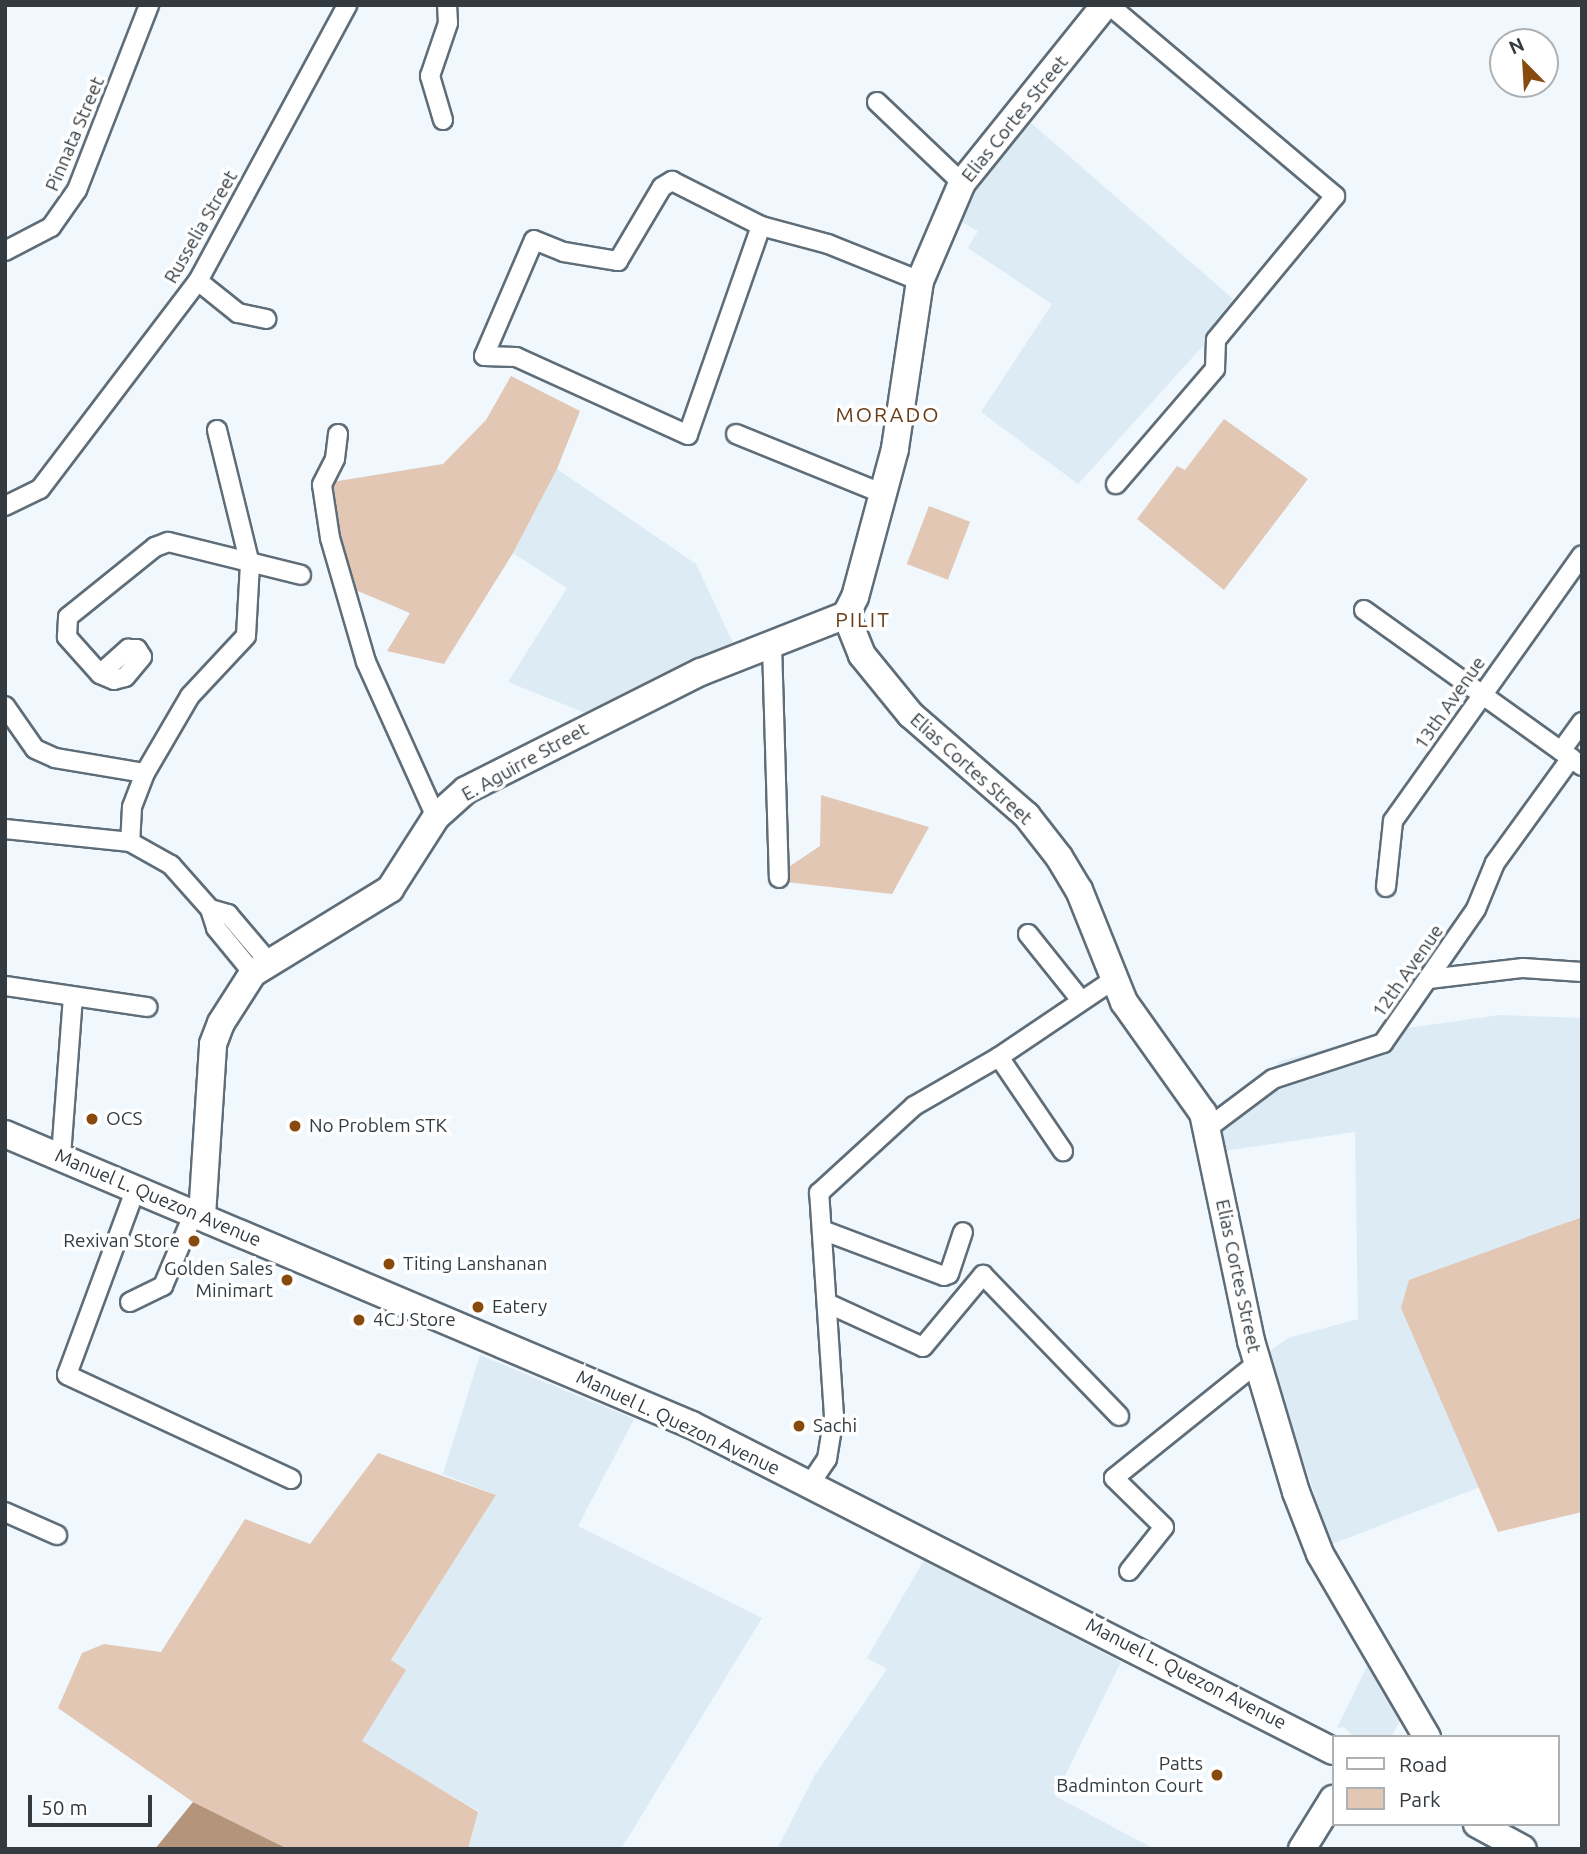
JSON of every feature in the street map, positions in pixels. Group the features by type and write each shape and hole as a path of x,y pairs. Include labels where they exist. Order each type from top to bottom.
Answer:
{"street":[{"name":"Pinnata Street","path":"5,251 51,227 77,190 149,5"},
{"name":"Russelia Street","path":"5,506 40,489 198,281 347,5"},
{"path":"443,120 430,76 447,23 447,5"},
{"path":"1107,5 1335,195 1216,340 1215,369 1116,484"},
{"name":"Elias Cortes Street","path":"1107,5 962,183 919,281 884,494 846,615 862,655 903,706 963,764 1027,816 1059,857 1079,890 1113,980 1209,1127 1227,1241 1275,1430 1320,1554 1426,1735"},
{"path":"877,102 962,183"},
{"path":"761,226 688,435 516,357 484,356 534,240 564,252 618,261 662,187 672,181 761,226 828,244 919,281"},
{"path":"198,281 237,313 266,318"},
{"path":"130,842 132,807 145,773 190,696 246,636 252,598 250,565 217,430"},
{"path":"338,434 335,459 322,485 330,538 366,662 436,817"},
{"path":"736,435 884,494"},
{"path":"100,674 67,637 68,617 155,547 168,542 250,565 301,575"},
{"name":"13th Avenue","path":"1385,887 1393,821 1582,555"},
{"path":"1364,610 1571,758"},
{"name":"E. Aguirre Street","path":"198,1214 213,1044 221,1023 260,967 390,889 436,817 477,783 701,672 846,615"},
{"path":"772,645 779,878"},
{"path":"5,706 36,749 55,758 145,773"},
{"name":"12th Avenue","path":"1209,1127 1273,1079 1381,1045 1476,908 1495,863 1571,758 1582,722"},
{"path":"5,829 130,842 171,865 210,909 216,928 260,967"},
{"path":"1028,934 1080,999"},
{"path":"1429,979 1523,968 1582,972"},
{"path":"810,1484 827,1459 834,1425 829,1304 819,1193 825,1183 914,1106 999,1057 1080,999 1113,980"},
{"path":"5,986 146,1007"},
{"path":"61,1156 73,996"},
{"path":"999,1057 1063,1152"},
{"name":"Manuel L. Quezon Avenue","path":"5,1134 646,1404 810,1484 1332,1750"},
{"path":"136,1188 67,1375 291,1479"},
{"path":"130,1302 163,1286 198,1214"},
{"path":"822,1230 944,1276 949,1274 963,1232"},
{"path":"829,1304 923,1347 983,1275 1000,1289 1119,1416"},
{"path":"1129,1571 1164,1527 1114,1478 1257,1363"},
{"path":"5,1511 57,1535"},
{"path":"1302,1849 1332,1801"},
{"path":"1481,1826 1522,1849"}],"shaded area":[{"path":"1023,116 1240,305 1078,484 981,412 1052,304 968,248 978,231 953,217"},
{"path":"557,469 696,564 733,643 588,714 508,682 567,588 513,553"},
{"path":"1500,1015 1582,1018 1582,1217 1569,1221 1443,1397 1480,1487 1332,1544 1266,1354 1288,1338 1358,1319 1355,1132 1223,1151 1219,1114 1281,1061 1394,1030"},
{"path":"480,1355 634,1419 578,1526 762,1618 621,1849 468,1849 478,1811 361,1742 406,1670 391,1661 496,1495 443,1474"},
{"path":"924,1560 1121,1662 1055,1796 1154,1849 777,1849 815,1775 887,1669 867,1658"},
{"path":"1370,1660 1403,1715 1392,1735 1352,1735 1344,1727 1337,1728"},
{"path":"193,1802 288,1849 155,1849"}],"green space":[{"path":"511,376 580,411 557,469 513,553 444,664 387,651 410,613 346,586 332,482 443,464 486,420"},
{"path":"1224,419 1308,479 1224,590 1137,519 1177,466 1185,470"},
{"path":"929,506 970,522 948,580 907,564"},
{"path":"821,795 929,827 892,894 786,882 787,868 820,846"},
{"path":"1582,1217 1582,1512 1498,1532 1401,1308 1409,1280"},
{"path":"378,1453 496,1495 391,1660 406,1670 362,1741 478,1812 468,1849 288,1849 193,1802 58,1708 82,1653 104,1644 161,1652 245,1519 310,1544"}],"place":[{"name":"OCS","path":"92,1119"},
{"name":"No Problem STK","path":"295,1126"},
{"name":"Rexivan Store","path":"194,1241"},
{"name":"Titing Lanshanan","path":"389,1264"},
{"name":"Golden Sales Minimart","path":"287,1280"},
{"name":"Eatery","path":"478,1307"},
{"name":"4CJ Store","path":"359,1320"},
{"name":"Sachi","path":"799,1426"},
{"name":"Patts Badminton Court","path":"1217,1775"}],"district":[{"name":"MORADO","path":"888,414"},
{"name":"PILIT","path":"863,619"}]}
